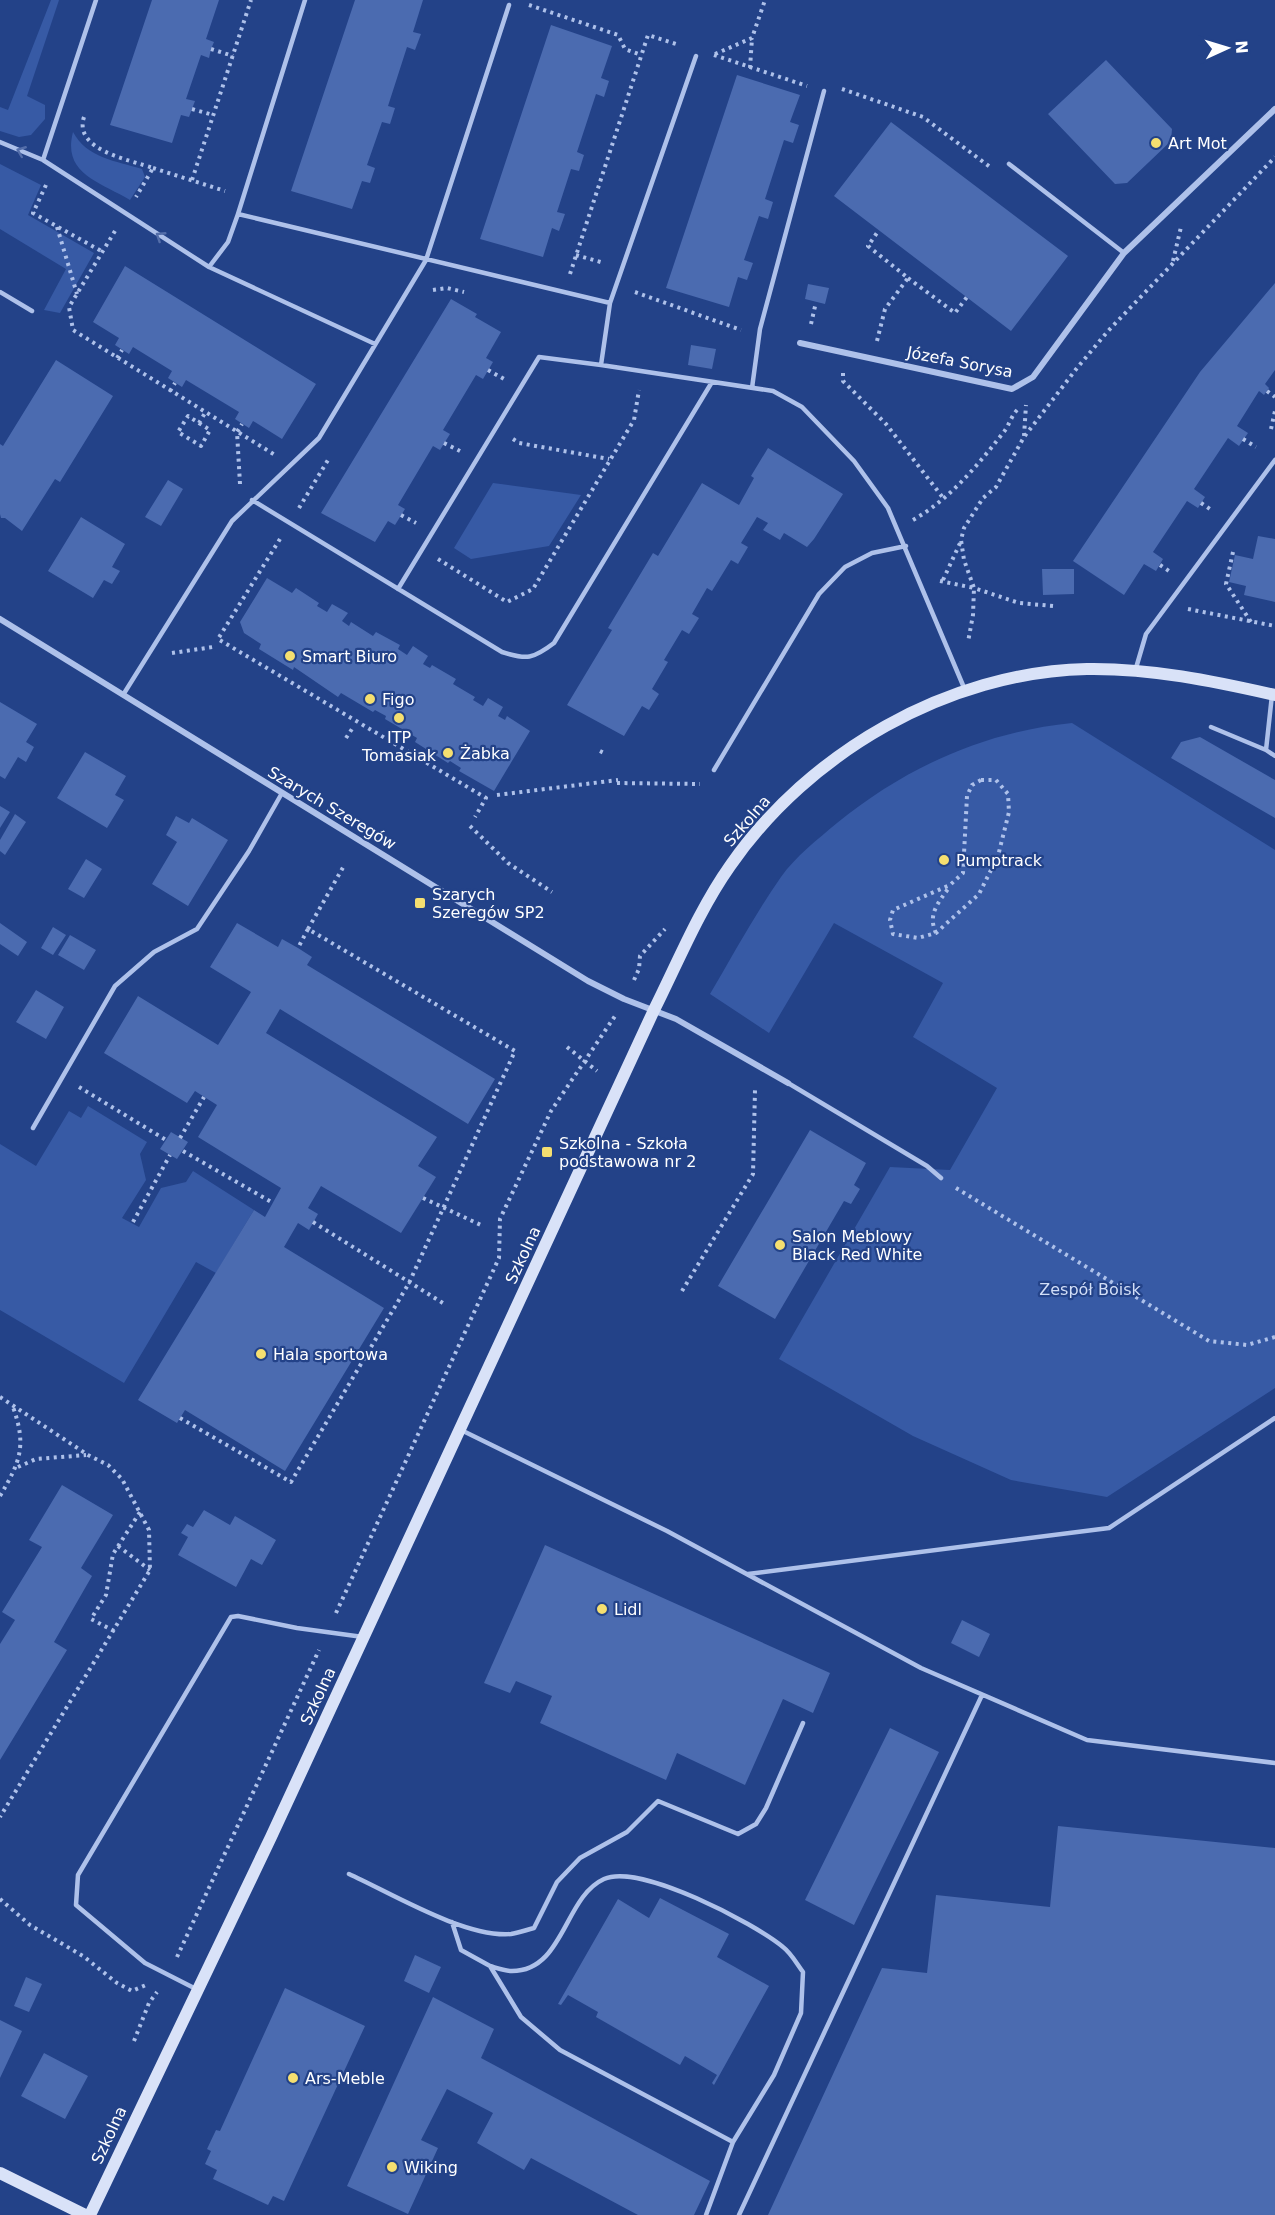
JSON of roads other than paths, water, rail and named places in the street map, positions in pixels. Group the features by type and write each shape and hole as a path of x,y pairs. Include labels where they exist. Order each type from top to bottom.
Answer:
{"street":[{"name":"Józefa Sorysa","path":"800,343 1012,389 1033,377 1124,254 1275,109"},
{"name":"Szarych Szeregów","path":"0,619 588,981 624,999 676,1019 788,1083"},
{"name":"Szkolna","path":"90,2215 199,1990 654,1010 702,914 724,876 768,819 806,781 846,749 906,715 966,692 1046,673 1086,669 1136,670 1199,679 1273,695"},
{"path":"0,2173 85,2215"}],"lane":[{"path":"43,160 96,0"},
{"path":"209,267 228,242 305,0"},
{"path":"122,696 232,521 319,438 426,260 509,5"},
{"path":"601,365 610,303 696,56"},
{"path":"752,388 759,336 824,92"},
{"path":"0,142 43,160 209,267 375,344"},
{"path":"1009,165 1124,254"},
{"path":"238,214 610,303"},
{"path":"0,292 32,311"},
{"path":"398,589 539,357 773,391 802,407 854,461 888,508 966,692"},
{"path":"252,500 502,652 521,658 537,656 554,643 712,382"},
{"path":"1136,670 1146,634 1275,460"},
{"path":"714,770 819,594 845,567 872,553 906,546"},
{"path":"1266,750 1273,695"},
{"path":"1211,727 1275,756"},
{"path":"33,1128 115,986 153,952 197,929 249,851 282,793"},
{"path":"788,1083 927,1166 940,1178"},
{"path":"748,1574 1109,1528 1275,1418"},
{"path":"460,1430 748,1574 921,1668 1087,1740 1275,1763"},
{"path":"199,1990 144,1964 76,1905 78,1875 231,1617 238,1616 363,1637"},
{"path":"739,2215 982,1695"},
{"path":"349,1874 452,1922 480,1931 510,1934 534,1928 557,1882 579,1858 627,1832 658,1801 738,1834 756,1824 803,1723"},
{"path":"452,1922 461,1950 490,1966 512,1971 534,1966 555,1945 584,1895 605,1878 632,1875 670,1886 739,1920 784,1947 803,1972 801,2013 774,2075 733,2142 706,2215"},
{"path":"490,1966 521,2017 560,2050 733,2142"}],"place":[{"name":"Art Mot","path":"1156,143"},
{"name":"Smart Biuro","path":"290,656"},
{"name":"Figo","path":"370,699"},
{"name":"ITP Tomasiak","path":"399,718"},
{"name":"Żabka","path":"448,753"},
{"name":"Pumptrack","path":"944,860"},
{"name":"Szarych Szeregów SP2","path":"420,903"},
{"name":"Szkolna - Szkoła podstawowa nr 2","path":"547,1152"},
{"name":"Salon Meblowy Black Red White","path":"780,1245"},
{"name":"Hala sportowa","path":"261,1354"},
{"name":"Lidl","path":"602,1609"},
{"name":"Ars-Meble","path":"293,2078"},
{"name":"Wiking","path":"392,2167"}],"park label":[{"name":"Zespół Boisk","path":"1090,1289"}]}
